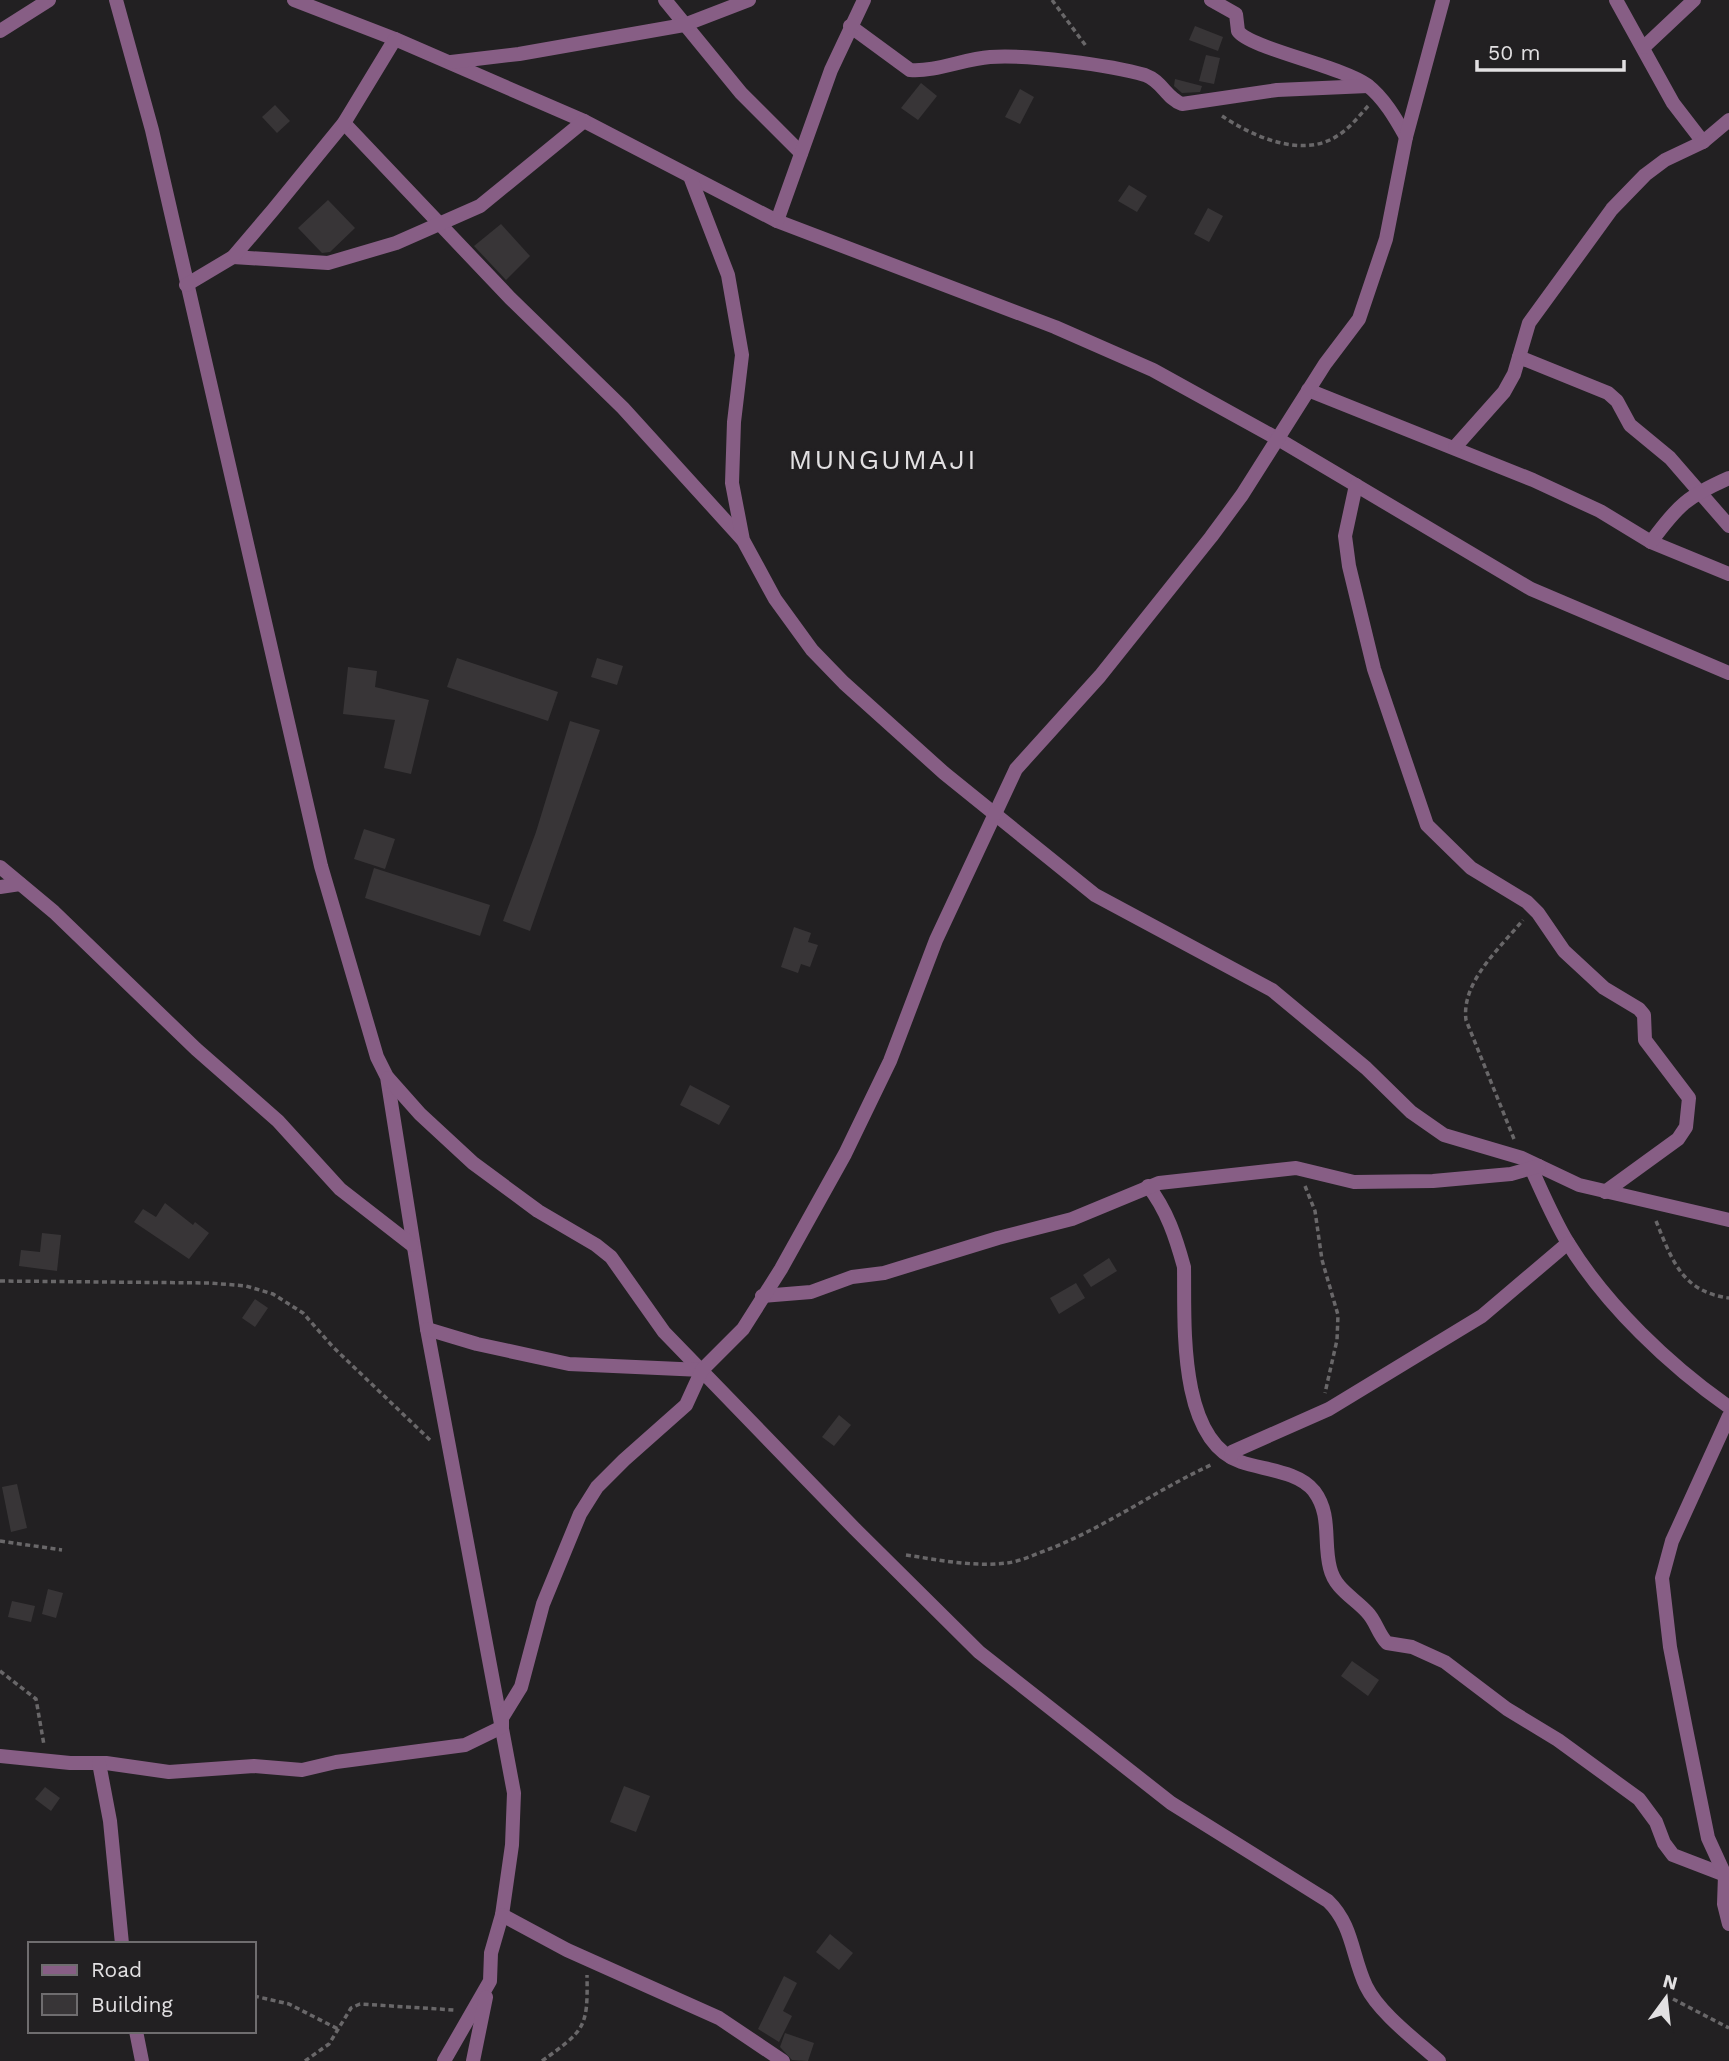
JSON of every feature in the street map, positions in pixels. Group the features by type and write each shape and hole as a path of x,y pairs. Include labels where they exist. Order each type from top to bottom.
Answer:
{"street":[{"path":"0,31 49,0"},
{"path":"116,0 152,130 321,866 377,1057 387,1077 420,1114 473,1163 538,1211 596,1245 611,1257 655,1322 979,1652 1171,1803 1328,1901 1339,1913 1352,1939 1366,1987 1396,2023 1439,2061"},
{"path":"294,0 395,39 584,121 691,179 777,221 1079,338 1153,370 1278,439 1531,589 1729,673"},
{"path":"665,0 741,93 801,153"},
{"path":"450,62 519,54 684,24 748,0"},
{"path":"777,221 850,26 864,0"},
{"path":"1211,0 1236,14 1238,31 1247,40 1318,63 1373,91 1406,137"},
{"path":"502,1727 502,1718 521,1687 543,1604 580,1514 597,1487 686,1405 702,1370 743,1329 781,1269 890,1061 936,940 1016,769 1100,676 1211,537 1308,390 1359,319 1373,284 1395,199 1406,137 1443,0"},
{"path":"1616,0 1644,47 1672,103 1703,142"},
{"path":"1644,47 1694,0"},
{"path":"850,26 910,70 1002,56 1101,68 1148,76 1163,86 1174,101 1182,104 1277,90 1373,91"},
{"path":"186,285 233,257 344,123 395,39"},
{"path":"1455,447 1504,392 1519,358 1529,323 1544,298 1612,209 1655,167 1703,142 1729,120"},
{"path":"233,257 328,263 440,226 480,206 584,121"},
{"path":"344,123 440,226 623,408 743,540"},
{"path":"691,179 728,275 742,355 734,422 732,483 743,540 764,583 812,650 878,715 1095,895 1272,990 1339,1044 1428,1125 1450,1138 1522,1158 1535,1168 1579,1185 1729,1220"},
{"path":"1519,358 1608,393 1617,401 1630,425 1670,458 1696,492 1729,526"},
{"path":"1308,390 1455,447 1600,511 1651,542 1729,573"},
{"path":"1651,542 1682,502 1696,492 1729,478"},
{"path":"1356,485 1345,536 1349,566 1374,669 1426,825 1471,868 1533,908 1564,951 1604,988 1644,1015 1645,1040 1689,1098 1686,1127 1678,1139 1605,1192"},
{"path":"0,867 54,912 196,1049 278,1121 340,1189 412,1245"},
{"path":"0,887 20,884"},
{"path":"387,1077 412,1245 514,1793 515,1820 502,1915 491,1953 490,1980 473,2061"},
{"path":"762,1296 811,1292 852,1278 884,1273 998,1238 1072,1219 1148,1186 1296,1168 1354,1182 1378,1183 1477,1178 1535,1168"},
{"path":"1535,1168 1568,1243 1610,1297 1667,1360 1689,1380 1729,1408"},
{"path":"1148,1186 1172,1227 1184,1267 1184,1352 1195,1404 1216,1443 1231,1457 1301,1479 1313,1490 1326,1518 1328,1556 1337,1586 1368,1613 1387,1643 1412,1647 1445,1662 1507,1709 1558,1740 1639,1799 1656,1822 1664,1843 1673,1855 1725,1875"},
{"path":"1231,1457 1232,1452 1247,1443 1321,1412 1482,1316 1568,1243"},
{"path":"427,1329 477,1345 569,1364 702,1370"},
{"path":"1729,1416 1672,1541 1662,1578 1670,1647 1708,1838 1725,1875 1724,1904 1729,1924"},
{"path":"0,1756 99,1763 169,1772 254,1766 302,1770 336,1762 465,1745 502,1727"},
{"path":"99,1763 110,1821 122,1942"},
{"path":"502,1915 528,1931 719,2018 783,2061"},
{"path":"444,2061 490,1980"},
{"path":"136,2033 142,2061"}],"path":[{"path":"1052,0 1101,68"},
{"path":"1203,102 1254,135 1310,145 1337,136 1373,91"},
{"path":"1522,1158 1466,1020 1464,1006 1477,978 1533,908"},
{"path":"1296,1168 1315,1211 1322,1260 1338,1315 1337,1340 1321,1412"},
{"path":"1649,1203 1666,1245 1684,1279 1703,1291 1729,1298"},
{"path":"0,1281 210,1283 246,1286 273,1294 303,1313 333,1347 452,1461"},
{"path":"876,1550 971,1564 1008,1563 1083,1535 1116,1519 1163,1488 1231,1457"},
{"path":"0,1541 61,1550"},
{"path":"0,1671 36,1699 48,1760"},
{"path":"542,2061 576,2035 586,2022 587,1959"},
{"path":"256,1996 289,2004 340,2030"},
{"path":"1673,1999 1729,2028"},
{"path":"305,2061 323,2049 340,2030 351,2008 360,2004 472,2011"}],"building":[{"path":"1195,26 1223,37 1218,51 1189,40"},
{"path":"1206,55 1220,58 1214,84 1199,81"},
{"path":"1175,79 1202,86 1200,92 1182,93 1174,86"},
{"path":"921,83 937,96 918,120 901,108"},
{"path":"1020,89 1034,97 1020,124 1005,117"},
{"path":"275,105 290,121 277,133 262,117"},
{"path":"1129,185 1147,196 1137,212 1118,201"},
{"path":"328,200 355,228 330,252 322,253 298,228"},
{"path":"1208,208 1223,216 1209,242 1194,234"},
{"path":"501,224 530,256 506,280 474,246"},
{"path":"457,658 558,692 548,721 447,687"},
{"path":"597,658 623,666 617,685 591,677"},
{"path":"348,667 377,671 375,687 429,700 411,774 384,768 395,720 343,714"},
{"path":"570,721 600,730 530,931 503,921 536,832"},
{"path":"364,829 395,839 385,869 354,859"},
{"path":"374,868 490,905 480,936 365,898"},
{"path":"794,927 811,933 808,942 818,945 810,967 801,964 798,973 781,967"},
{"path":"690,1085 730,1106 719,1125 680,1105"},
{"path":"165,1203 193,1225 195,1222 209,1233 189,1259 134,1222 143,1209 156,1217"},
{"path":"42,1233 61,1235 57,1271 19,1266 21,1250 40,1252"},
{"path":"1109,1258 1117,1271 1091,1287 1083,1275"},
{"path":"1076,1283 1085,1298 1059,1314 1050,1298"},
{"path":"255,1299 268,1308 255,1327 242,1318"},
{"path":"839,1415 851,1425 834,1446 822,1437"},
{"path":"17,1484 27,1528 11,1532 2,1487"},
{"path":"48,1589 63,1593 56,1618 42,1614"},
{"path":"12,1601 35,1606 31,1622 8,1617"},
{"path":"1352,1661 1379,1680 1368,1696 1341,1676"},
{"path":"624,1786 650,1796 636,1832 610,1822"},
{"path":"45,1787 60,1798 51,1811 35,1799"},
{"path":"830,1934 853,1953 839,1970 816,1952"},
{"path":"784,1976 797,1983 783,2011 792,2016 779,2042 758,2029"},
{"path":"785,2033 814,2043 808,2061 792,2060 780,2047"}],"district":[{"name":"MUNGUMAJI","path":"883,459"}]}
